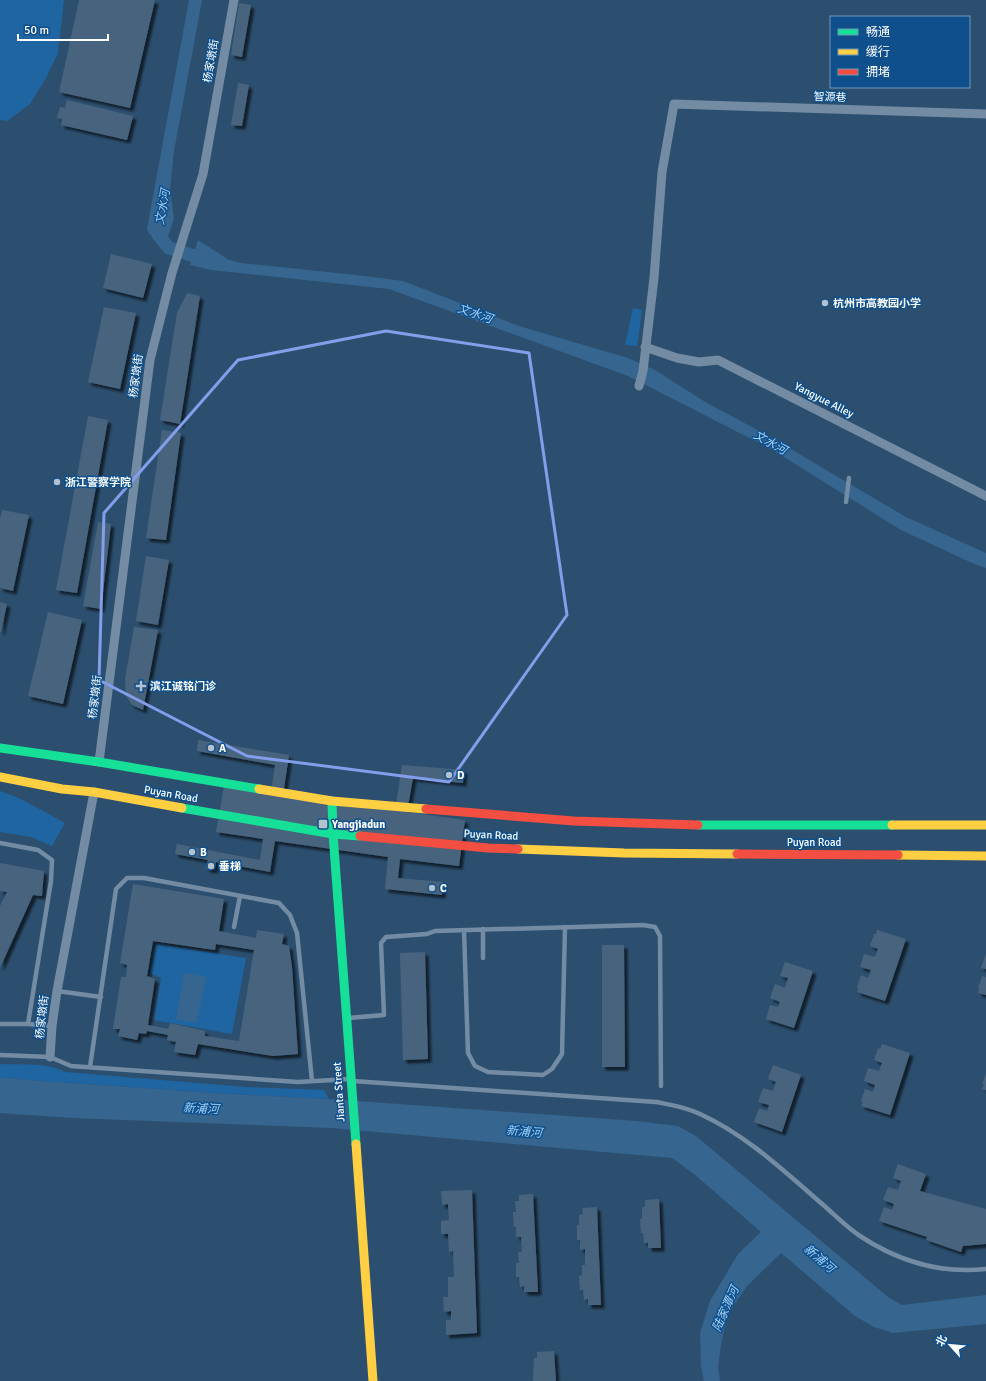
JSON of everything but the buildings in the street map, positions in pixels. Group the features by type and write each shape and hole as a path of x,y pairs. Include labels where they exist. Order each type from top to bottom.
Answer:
{"main road":[{"name":"Puyan Road","path":"0,748 99,762 332,801 574,821 671,825 986,826"},
{"name":"Puyan Road","path":"0,777 62,789 94,792 333,834 488,848 624,853 986,856"},
{"name":"Jianta Street","path":"332,801 354,1137 373,1381"}],"street":[{"name":"杨家墩街","path":"99,762 150,360 172,273 203,174 234,0"},
{"name":"智源巷","path":"645,347 657,247 662,172 674,104 986,114"},
{"path":"639,386 645,347"},
{"name":"Yangyue Alley","path":"645,347 677,358 699,362 718,360 986,496"},
{"name":"杨家墩街","path":"50,1057 52,1026 57,991 94,792"}],"lane":[{"path":"846,502 849,478"},
{"path":"0,843 38,850 52,860 51,881 28,1024"},
{"path":"90,1067 116,889 127,878 144,878 279,903 290,915 297,933 312,1081"},
{"path":"234,927 240,896"},
{"path":"346,1018 384,1015 381,943 386,937 427,934 435,931 642,924 655,927 660,936 661,1086"},
{"path":"464,930 468,1053 475,1066 488,1072 543,1075 552,1069 562,1054 565,927"},
{"path":"483,929 483,958"},
{"path":"57,991 101,997"},
{"path":"0,1024 52,1026"},
{"path":"0,1055 50,1057 71,1066 298,1082 351,1080 656,1102 686,1108 711,1119 760,1151 859,1235 884,1250 899,1257 934,1267 955,1270 986,1269"}],"highlighted area":[{"path":"386,331 529,353 567,615 449,782 247,756 99,680 104,513 238,360"}],"shaded area":[{"path":"0,0 64,0 58,53 46,78 30,104 7,121 0,120"},
{"path":"633,308 642,310 637,346 625,345"},
{"path":"0,791 21,799 65,823 52,846 31,837 0,832"},
{"path":"156,944 246,958 232,1034 154,1020 161,978 150,973"},
{"path":"0,1064 42,1065 65,1072 245,1087 324,1090 329,1099 229,1094 0,1078"}],"water":[{"path":"189,0 202,0 174,151 170,190 174,219 165,245 150,235 147,229"},
{"path":"198,240 229,260 241,263 403,281 519,326 628,358 655,370 707,403 767,435 906,517 986,553 986,568 901,530 771,449 628,376 389,289 211,270 190,265"},
{"path":"184,973 206,977 197,1023 176,1019"},
{"path":"0,1078 229,1094 329,1099 637,1121 678,1126 696,1136 888,1297 902,1305 986,1295 986,1324 893,1333 874,1327 855,1316 781,1253 747,1286 727,1315 718,1367 720,1381 704,1381 701,1366 700,1333 710,1301 738,1254 761,1232 694,1174 672,1158 331,1128 72,1118 0,1113"}],"waterway":[{"name":"文水河","path":"159,230 158,235 169,248 210,261"}],"traffic: fast":[{"path":"0,748 99,762 259,789"},
{"path":"332,801 333,834 356,1144"},
{"path":"182,808 333,834 360,836"},
{"path":"698,825 892,825"}],"traffic: slow":[{"path":"0,777 62,789 94,792 182,808"},
{"path":"259,789 332,801 426,809"},
{"path":"892,825 986,825"},
{"path":"518,849 624,853 737,854"},
{"path":"898,855 986,856"},
{"path":"356,1144 373,1381"}],"traffic: jam":[{"path":"426,809 574,821 698,825"},
{"path":"360,836 488,848 518,849"},
{"path":"737,854 898,855"}],"place":[{"name":"杭州市高教园小学","path":"825,303"},
{"name":"浙江警察学院","path":"57,482"},
{"name":"滨江诚铭门诊","path":"141,686"},
{"name":"A","path":"211,748"},
{"name":"D","path":"449,775"},
{"name":"Yangjiadun","path":"323,824"},
{"name":"B","path":"192,852"},
{"name":"垂梯","path":"211,866"},
{"name":"C","path":"432,888"}],"water label":[{"name":"新浦河","path":"201,1109"},
{"name":"新浦河","path":"524,1132"},
{"name":"新浦河","path":"819,1259"},
{"name":"陆家潭河","path":"726,1309"}]}
